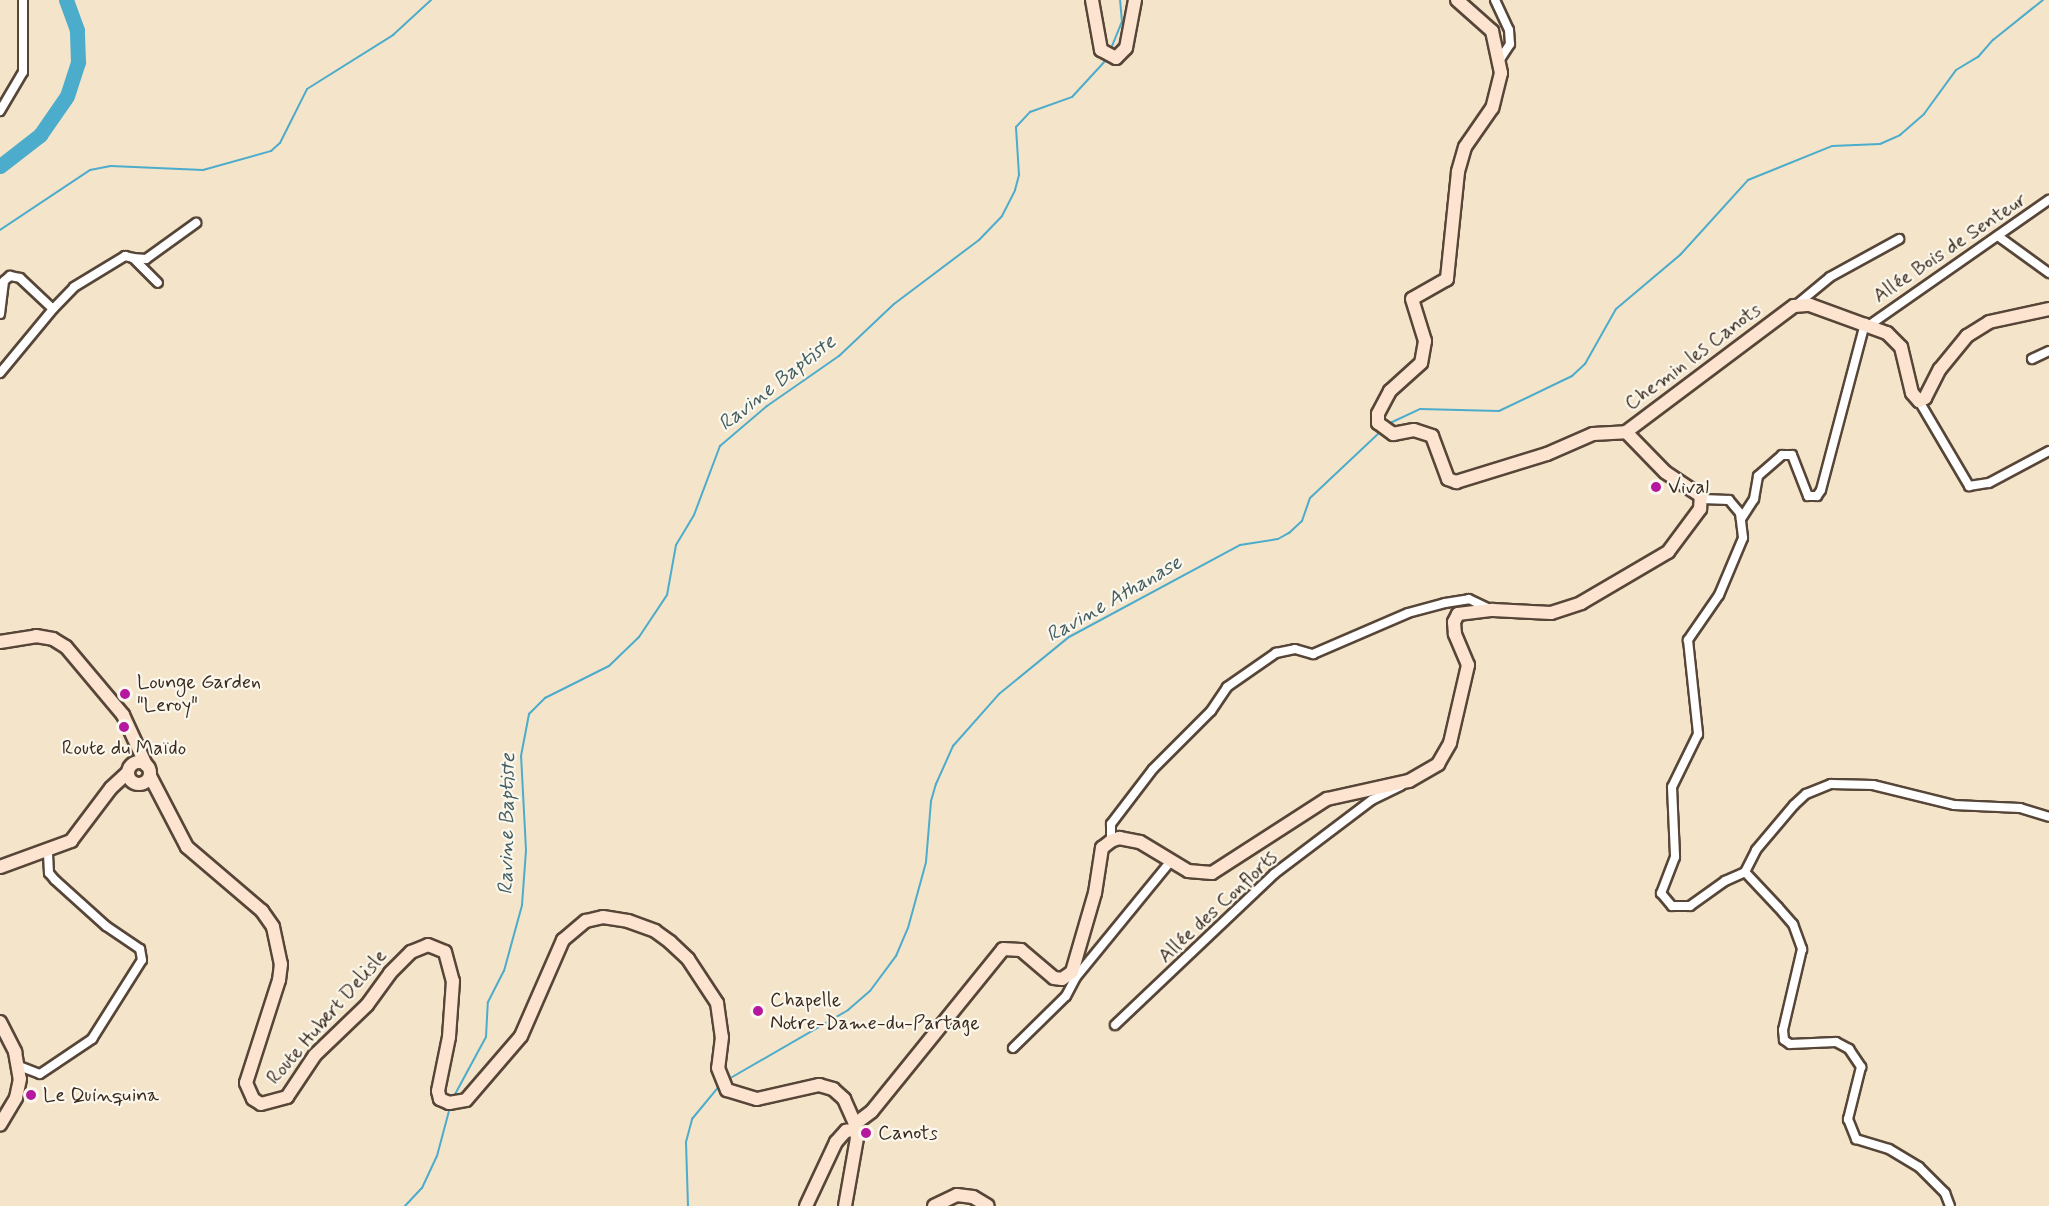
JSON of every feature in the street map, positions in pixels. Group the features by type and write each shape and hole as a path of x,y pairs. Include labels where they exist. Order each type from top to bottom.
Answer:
{"street":[{"path":"0,111 23,72 23,0"},
{"path":"1092,0 1101,50 1116,58 1126,48 1135,0"},
{"path":"1457,0 1492,31 1501,58 1501,73 1492,108 1465,147 1458,172 1447,279 1412,299 1426,350 1421,363 1410,369 1382,402 1378,423 1393,434 1414,430 1432,436 1448,479 1456,482 1547,454 1593,434 1626,432"},
{"path":"1495,0 1509,30 1510,44 1501,58"},
{"name":"Allée Bois de Senteur","path":"1868,324 2049,200"},
{"path":"0,373 74,287 125,256 146,259 196,223"},
{"path":"1998,236 2049,273"},
{"path":"1794,306 1830,277 1899,239"},
{"path":"133,258 158,283"},
{"path":"0,314 4,281 10,276 20,278 53,309"},
{"path":"1794,306 1810,305 1868,324 1901,347 1912,393 1969,486 1989,483 2049,451"},
{"name":"Chemin les Canots","path":"1702,499 1651,461 1626,432 1794,306"},
{"path":"1919,401 1925,398 1940,369 1967,336 1989,322 2049,309"},
{"path":"1868,324 1821,490 1816,496 1808,496 1792,455 1782,455 1758,476 1754,499 1741,519 1740,551 1719,595 1688,640 1698,734 1672,788 1675,857 1660,889 1667,903 1680,908 1744,872 1756,850 1794,805 1806,794 1831,784 1873,785 1954,805 2020,808 2049,817"},
{"path":"2032,359 2049,351"},
{"path":"806,1206 836,1142 846,1131 856,1126 872,1111 1003,949 1021,950 1054,978 1062,979 1072,972 1095,893 1102,848 1110,841 1119,838 1140,842 1188,872 1212,873 1327,799 1409,781 1438,764 1450,743 1459,713 1468,665 1454,622 1458,614 1493,610 1551,613 1610,588 1668,552 1700,509 1702,499 1729,500 1741,519"},
{"path":"1110,841 1112,824 1153,769 1211,711 1227,687 1276,653 1295,649 1313,654 1408,613 1445,603 1469,599 1493,610"},
{"path":"0,642 36,636 53,639 66,647 105,689 123,715 137,746 139,774 116,783 71,841 0,867"},
{"name":"Route Hubert Delisle","path":"139,774 157,794 188,847 262,911 273,927 281,964 279,980 246,1083 246,1090 261,1104 287,1097 315,1055 367,1005 390,972 411,952 428,945 445,952 453,981 449,1037 438,1091 440,1099 449,1102 466,1100 520,1036 563,940 576,926 603,917 655,931 688,960 717,1003 722,1022 718,1068 727,1090 757,1100 827,1086 844,1100 856,1126"},
{"name":"Allée des Conflorts","path":"1115,1025 1274,874 1372,800 1409,781"},
{"path":"20,1065 40,1074 92,1039 142,960 140,949 106,926 55,880 49,873 48,851"},
{"path":"1013,1048 1066,996 1076,977 1171,861"},
{"path":"1744,872 1793,924 1802,949 1784,1040 1800,1044 1836,1042 1850,1049 1861,1067 1848,1119 1856,1139 1889,1149 1919,1167 1945,1193 1950,1206"},
{"path":"0,1022 20,1065 16,1098 0,1125"},
{"path":"845,1206 856,1126"},
{"path":"934,1206 957,1194 973,1197 988,1206"}],"waterway":[{"path":"0,166 40,135 67,96 78,62 77,30 66,0"},
{"path":"0,230 90,170 111,166 203,170 271,151 280,143 307,89 393,35 431,0"},
{"name":"Ravine Baptiste","path":"1110,51 1122,22 1120,0"},
{"name":"Ravine Athanase","path":"1388,424 1420,409 1499,411 1572,376 1585,364 1616,309 1681,254 1748,180 1832,146 1880,144 1900,135 1924,114 1956,70 1978,57 1993,40 2043,0"},
{"name":"Ravine Baptiste","path":"453,1098 486,1037 488,1002 504,971 522,905 526,850 521,756 529,714 545,698 609,666 639,637 667,595 676,545 694,515 720,446 767,406 839,356 894,304 979,240 1002,216 1015,190 1019,175 1016,127 1030,112 1072,97 1107,59"},
{"name":"Ravine Athanase","path":"727,1080 848,1010 870,991 896,956 908,928 926,862 931,801 936,784 953,746 999,694 1069,637 1240,545 1278,539 1289,533 1302,521 1310,498 1378,434"},
{"name":"Ravine Athanase","path":"688,1206 686,1142 692,1119 720,1085"},
{"name":"Ravine Baptiste","path":"405,1206 422,1188 437,1156 450,1107"}],"place":[{"name":"Vival","path":"1656,487"},
{"name":"Lounge Garden \"Leroy\"","path":"125,694"},
{"name":"Route du Maïdo","path":"124,727"},
{"name":"Chapelle Notre-Dame-du-Partage","path":"758,1011"},
{"name":"Le Quinquina","path":"31,1095"},
{"name":"Canots","path":"866,1133"}]}
